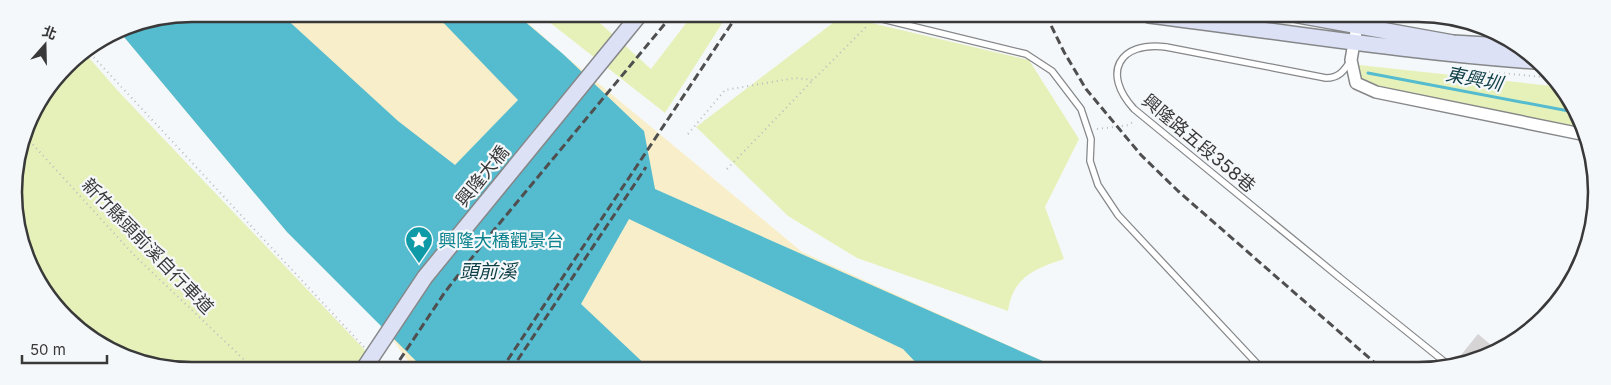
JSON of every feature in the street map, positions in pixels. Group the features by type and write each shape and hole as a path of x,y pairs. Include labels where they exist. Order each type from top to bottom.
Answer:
{"street":[{"path":"1206,22 1331,38 1352,52 1525,60"},
{"path":"1331,38 1333,22"},
{"path":"1359,22 1352,52 1356,83 1376,92 1578,133"},
{"path":"1375,22 1453,43 1506,46"},
{"name":"興隆大橋","path":"368,362 425,277 633,23"}],"lane":[{"path":"898,22 1026,54 1052,71 1081,109 1091,139 1090,161 1098,184 1118,215 1256,362"},
{"name":"興隆路五段358巷","path":"1352,52 1341,74 1332,78 1326,78 1150,45 1137,47 1122,60 1117,78 1125,99 1134,109 1443,361"}],"path":[{"path":"727,169 871,22"},
{"path":"92,56 349,333"},
{"path":"688,134 725,90 795,78 813,80"},
{"path":"1087,128 1110,129 1129,125 1136,119"},
{"name":"新竹縣頭前溪自行車道","path":"31,142 134,255 247,362"}],"green space":[{"path":"833,22 869,22 1029,60 1079,139 1045,207 1064,259 1034,271 1020,282 1011,299 1008,311 857,258 788,216 696,127"},
{"path":"550,23 600,23 651,69 686,23 723,23 665,113"},
{"path":"89,58 119,92 376,362 170,361 149,357 117,345 107,340 72,313 51,287 35,258 26,226 22,192 26,159 35,127 45,107 72,72"},
{"path":"1359,65 1550,86 1560,98 1576,127 1378,88 1360,80"}],"sand":[{"path":"181,23 528,23 802,252 1045,362 408,362 387,331 287,232 124,37 149,28"}],"water":[{"name":"頭前溪","path":"181,23 291,23 398,121 455,165 518,100 443,23 526,23 563,54 644,131 655,189 1045,362 915,362 903,349 629,219 581,304 643,362 417,362 287,232 124,37 149,28"}],"building":[{"path":"1478,334 1492,346 1463,357 1461,355"}],"waterway":[{"name":"東興圳","path":"1368,73 1567,111"}],"railway":[{"path":"1050,22 1064,52 1086,89 1141,155 1178,191 1374,362"},
{"path":"398,362 445,292 489,236 666,23"},
{"path":"506,362 732,23"},
{"path":"516,362 646,167"}],"place":[{"name":"興隆大橋觀景台","path":"419,264"}]}
